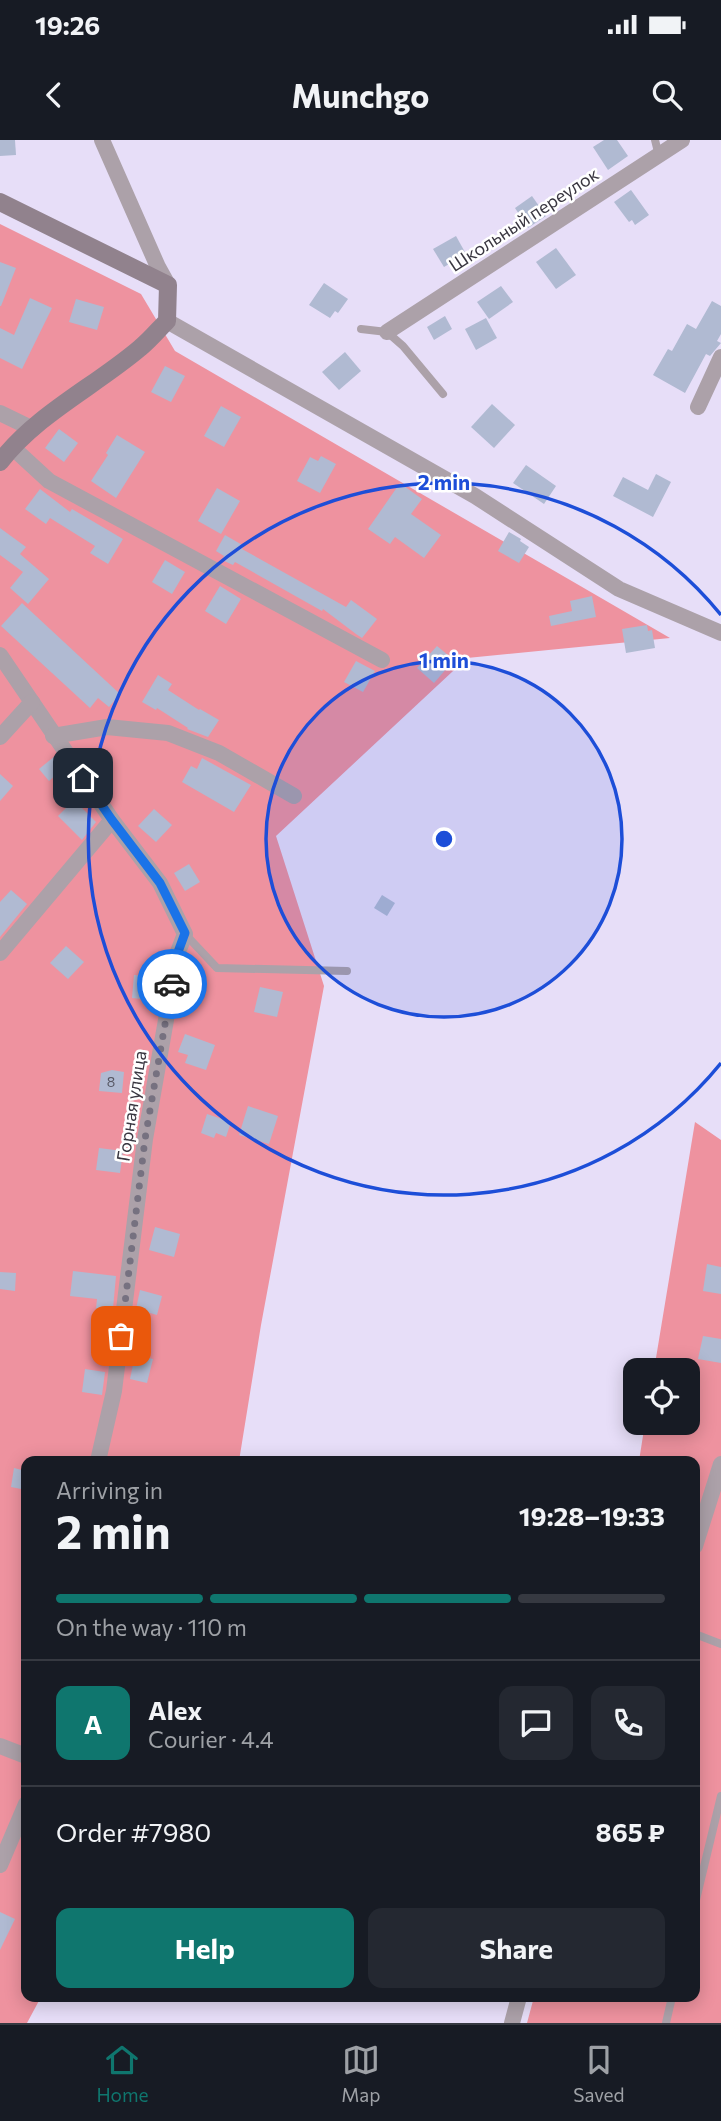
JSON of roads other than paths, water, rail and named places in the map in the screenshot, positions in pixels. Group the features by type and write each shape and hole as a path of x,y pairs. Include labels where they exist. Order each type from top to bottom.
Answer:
{"main road":[{"path":"0,202 168,285 167,321 140,348 80,390 33,429 12,447 0,462"}],"street":[{"path":"102,140 168,285"},
{"name":"Школьный переулок","path":"387,332 657,148 682,140"},
{"path":"167,321 475,496 619,589 721,633"},
{"path":"698,407 721,357"},
{"path":"0,413 33,429"},
{"path":"12,447 49,481 382,660"},
{"path":"0,655 53,736 160,883 185,933"},
{"path":"0,737 32,702"},
{"path":"53,736 107,727 168,733 219,753 294,796"},
{"path":"0,953 112,820"},
{"name":"Горная улица","path":"99,1456 114,1391 145,1139 178,952 185,933"},
{"path":"700,1530 721,1464"},
{"path":"0,1746 21,1754"},
{"path":"0,1865 21,1816"},
{"path":"512,2023 518,2002"}],"lane":[{"path":"361,329 387,332 403,346 443,394"},
{"path":"185,933 217,968 347,971"},
{"path":"700,1636 721,1644"},
{"path":"700,1883 721,1797"},
{"path":"666,2023 671,2002"}]}
